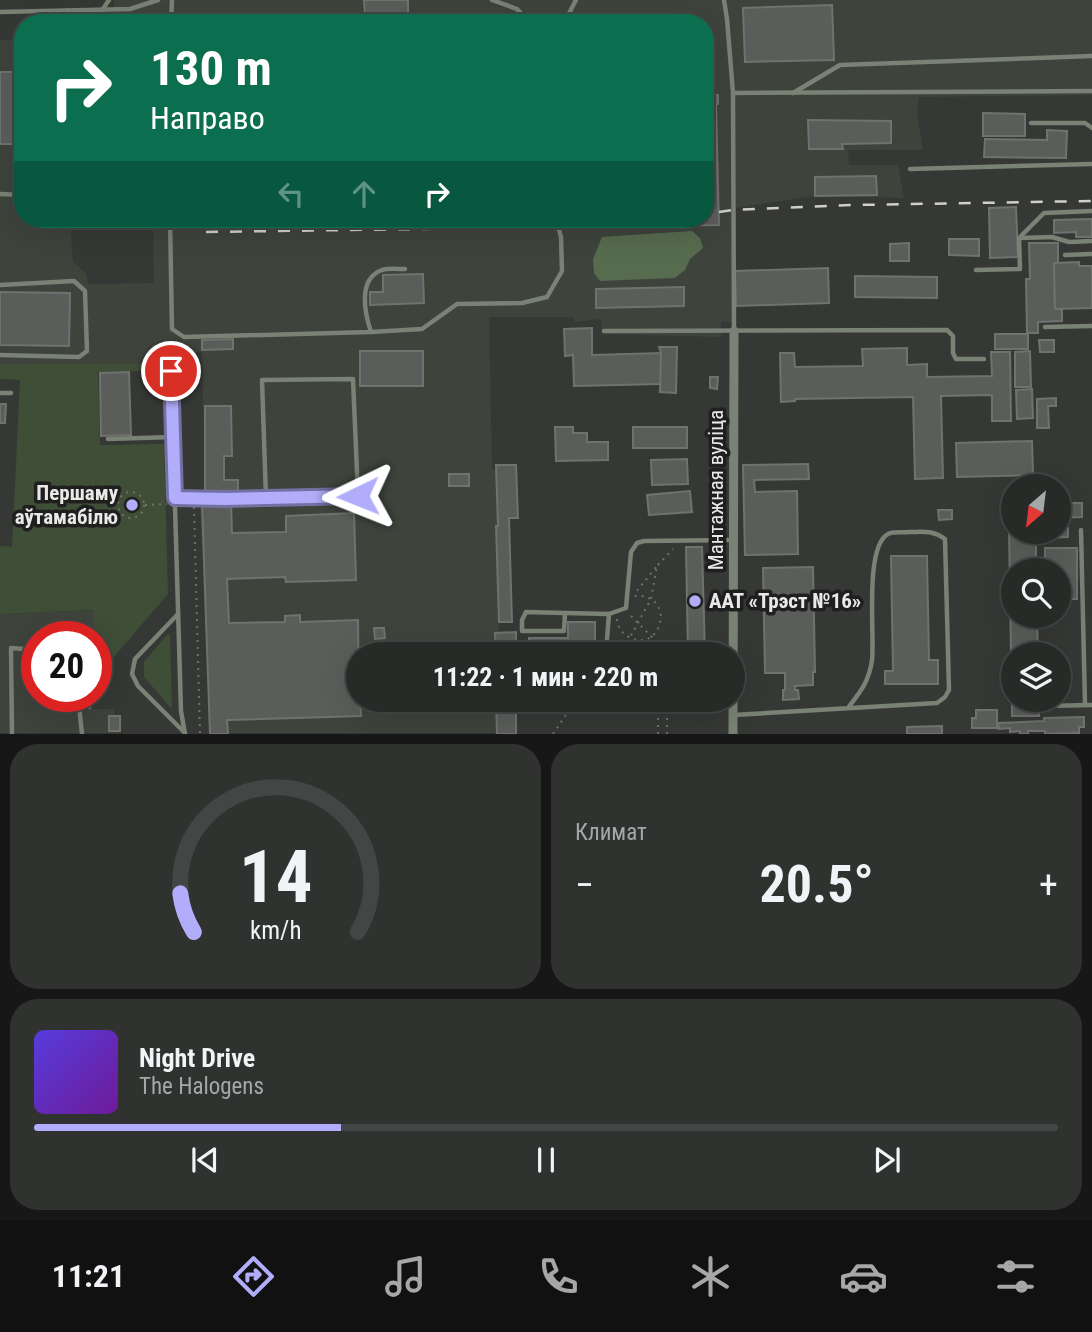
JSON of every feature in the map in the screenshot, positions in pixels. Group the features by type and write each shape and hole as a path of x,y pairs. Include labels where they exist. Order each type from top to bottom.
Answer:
{"street":[{"name":"Мантажная вуліца","path":"733,733 734,331"}],"lane":[{"path":"102,9 109,0"},
{"path":"0,12 131,9 158,0"},
{"path":"492,0 517,9 522,14"},
{"path":"724,0 733,93 734,331"},
{"path":"68,10 68,14"},
{"path":"792,94 840,65 1092,56"},
{"path":"733,93 1092,91"},
{"path":"1031,123 1085,123 1092,128"},
{"path":"910,169 1092,164"},
{"path":"976,270 1020,269 1019,238 1044,212 1092,212"},
{"path":"170,228 172,329 184,337 422,328 457,304 522,303 547,297 562,271 558,228"},
{"path":"1019,238 1052,237 1069,242 1092,241"},
{"path":"1065,255 1092,254"},
{"path":"371,332 365,315 365,292 370,279 381,270 405,269"},
{"path":"0,285 74,281 86,291 87,351 79,357 0,355"},
{"path":"1045,327 1092,326"},
{"path":"604,331 947,330 953,336 953,353 956,359 985,359"},
{"path":"171,371 181,711 185,733"},
{"path":"175,501 358,496 353,379 262,380 267,498"},
{"path":"0,393 12,393"},
{"path":"108,439 173,437"},
{"path":"1081,530 1085,705"},
{"path":"733,715 937,703 945,697 949,690 945,539 937,533 889,533 882,540 871,593 872,659 867,682 848,708"},
{"path":"565,613 564,631 522,631 522,620 526,612 609,614 626,608 631,552 637,542 734,540"},
{"path":"178,613 135,659 132,674 138,686 185,733"},
{"path":"607,639 609,614"},
{"path":"12,733 11,648 21,649"},
{"path":"1071,705 1092,705"},
{"path":"80,712 82,733"}],"path":[{"path":"130,492 138,494 144,500 144,505 139,516 131,518 123,515 119,508 122,496 130,492"},
{"path":"193,499 200,733"},
{"path":"144,505 175,501"},
{"path":"632,602 632,596 682,540"},
{"path":"628,642 651,599 657,566"},
{"path":"616,616 620,630 626,636 640,640 651,636 659,628 661,621 658,606 641,595 632,596"},
{"path":"631,616 632,609"},
{"path":"624,616 631,616 657,642"},
{"path":"553,733 568,712"},
{"path":"658,712 658,733"},
{"path":"667,712 667,733"}],"shaded area":[{"path":"114,0 1092,0 1092,95 919,97 917,112 923,150 848,150 849,165 898,165 904,198 815,196 736,208 734,322 721,322 721,337 602,334 601,319 574,322 573,317 489,317 492,469 496,470 498,526 499,633 516,632 516,642 346,642 346,712 516,712 516,733 210,733 200,503 225,503 226,492 205,492 202,352 156,354 156,363 0,364 0,40 14,39 14,228 71,228 73,262 86,273 88,284 154,283 153,228 714,228 714,14 113,14"},
{"path":"94,610 94,621 21,621 21,712 112,712 112,709 115,709 114,716 120,733 0,733 0,614"}],"green space":[{"path":"692,231 700,238 703,248 675,278 600,281 594,273 593,259 602,237"},
{"path":"164,353 163,370 98,372 100,445 164,444 168,594 112,659 112,621 93,621 93,610 0,614 0,546 12,547 20,380 0,379 0,364 155,363 156,354"},
{"path":"167,635 170,635 172,709 144,677 144,662"}],"building":[{"path":"364,0 408,0 408,14 365,14"},
{"path":"832,5 834,60 745,62 743,8"},
{"path":"0,72 14,72 14,144 0,144"},
{"path":"714,95 718,95 719,225 714,225"},
{"path":"983,113 1025,114 1025,136 983,136"},
{"path":"808,120 891,121 891,143 842,144 843,149 809,149"},
{"path":"1047,130 1067,131 1066,158 984,157 985,139 1047,140"},
{"path":"876,176 877,195 815,196 815,177"},
{"path":"1016,207 1018,257 990,258 989,208"},
{"path":"1092,219 1092,237 1076,237 1076,232 1054,233 1054,220"},
{"path":"949,239 979,239 979,256 949,255"},
{"path":"909,243 909,261 890,261 890,244"},
{"path":"1029,243 1058,243 1058,263 1054,263 1055,309 1062,309 1062,321 1038,322 1038,333 1027,333 1026,279 1030,279"},
{"path":"1079,262 1079,266 1092,266 1092,308 1055,309 1054,263"},
{"path":"828,268 829,303 736,306 735,271"},
{"path":"423,274 424,303 370,305 370,292 383,292 383,275"},
{"path":"855,276 937,277 937,298 855,297"},
{"path":"684,287 684,306 596,308 596,289"},
{"path":"0,292 70,293 69,346 0,345"},
{"path":"592,328 592,355 661,353 661,384 574,386 573,355 565,356 564,329"},
{"path":"995,334 1028,334 1028,349 995,349"},
{"path":"233,339 233,349 202,350 202,340"},
{"path":"1039,340 1054,340 1054,352 1040,352"},
{"path":"659,347 677,347 676,393 660,392"},
{"path":"907,348 907,365 927,364 927,377 992,376 991,352 1010,352 1011,421 992,421 992,395 941,396 943,478 915,479 913,397 795,399 781,402 780,353 794,353 795,367 863,366 862,349"},
{"path":"360,351 423,351 423,386 360,386"},
{"path":"1030,351 1031,387 1015,387 1015,352"},
{"path":"129,372 131,435 101,436 100,373"},
{"path":"710,377 718,377 717,389 710,388"},
{"path":"1032,389 1033,418 1017,419 1016,390"},
{"path":"1056,398 1056,406 1048,406 1049,428 1037,428 1037,399"},
{"path":"0,404 6,404 5,423 0,423"},
{"path":"205,406 231,406 232,456 224,456 224,480 238,480 238,491 219,491 219,496 214,496 214,492 205,492"},
{"path":"555,427 573,427 573,433 587,433 587,442 608,442 608,460 556,461"},
{"path":"633,427 687,427 687,448 633,448"},
{"path":"1032,441 1033,474 957,477 956,443"},
{"path":"687,459 688,484 652,485 651,460"},
{"path":"808,464 809,479 754,480 755,492 797,491 798,554 745,555 743,465"},
{"path":"496,465 516,465 518,518 509,518 512,622 499,622"},
{"path":"449,474 469,474 469,486 449,486"},
{"path":"690,491 692,512 649,515 647,495"},
{"path":"231,502 232,533 286,532 286,516 354,513 356,580 286,582 285,577 227,579 229,623 285,622 285,616 300,615 300,622 358,620 358,642 346,642 346,712 361,712 361,716 227,720 228,734 210,734 202,503"},
{"path":"1071,503 1082,503 1082,517 1071,517"},
{"path":"938,510 952,510 952,519 939,520"},
{"path":"1009,544 1036,544 1036,558 1009,558"},
{"name":"ААТ «Трэст №16»","path":"686,547 702,547 705,642 688,642"},
{"path":"1045,548 1077,548 1077,599 1071,599 1071,558 1045,558"},
{"path":"891,556 927,556 929,660 938,660 938,684 885,684 885,671 893,671"},
{"path":"813,567 813,685 795,686 799,699 783,700 785,673 765,673 763,568"},
{"path":"568,622 595,622 595,642 529,642 529,638 568,638"},
{"path":"374,628 384,628 385,638 375,639"},
{"path":"1011,628 1037,628 1038,642 1011,642"},
{"path":"516,632 516,642 495,642 495,633"},
{"path":"976,710 997,710 997,728 972,728 972,718 976,718"},
{"path":"496,712 516,712 516,734 497,734"},
{"path":"1012,712 1039,712 1039,716 1012,716"},
{"path":"109,716 120,716 120,731 109,731"},
{"path":"1084,717 1084,727 1079,727 1079,733 1045,734 1045,731 1028,731 1028,734 1020,734 1020,731 1010,732 1010,728 999,729 998,723 1044,721 1044,718"},
{"path":"942,726 942,734 907,734 907,727"}],"railway":[{"path":"719,212 853,205 1092,201"},
{"path":"206,232 492,228"}],"place":[{"name":"Першаму аўтамабілю","path":"132,505"},
{"name":"ААТ «Трэст №16»","path":"695,601"}],"route":[{"path":"171,371 175,498 358,496"}]}
